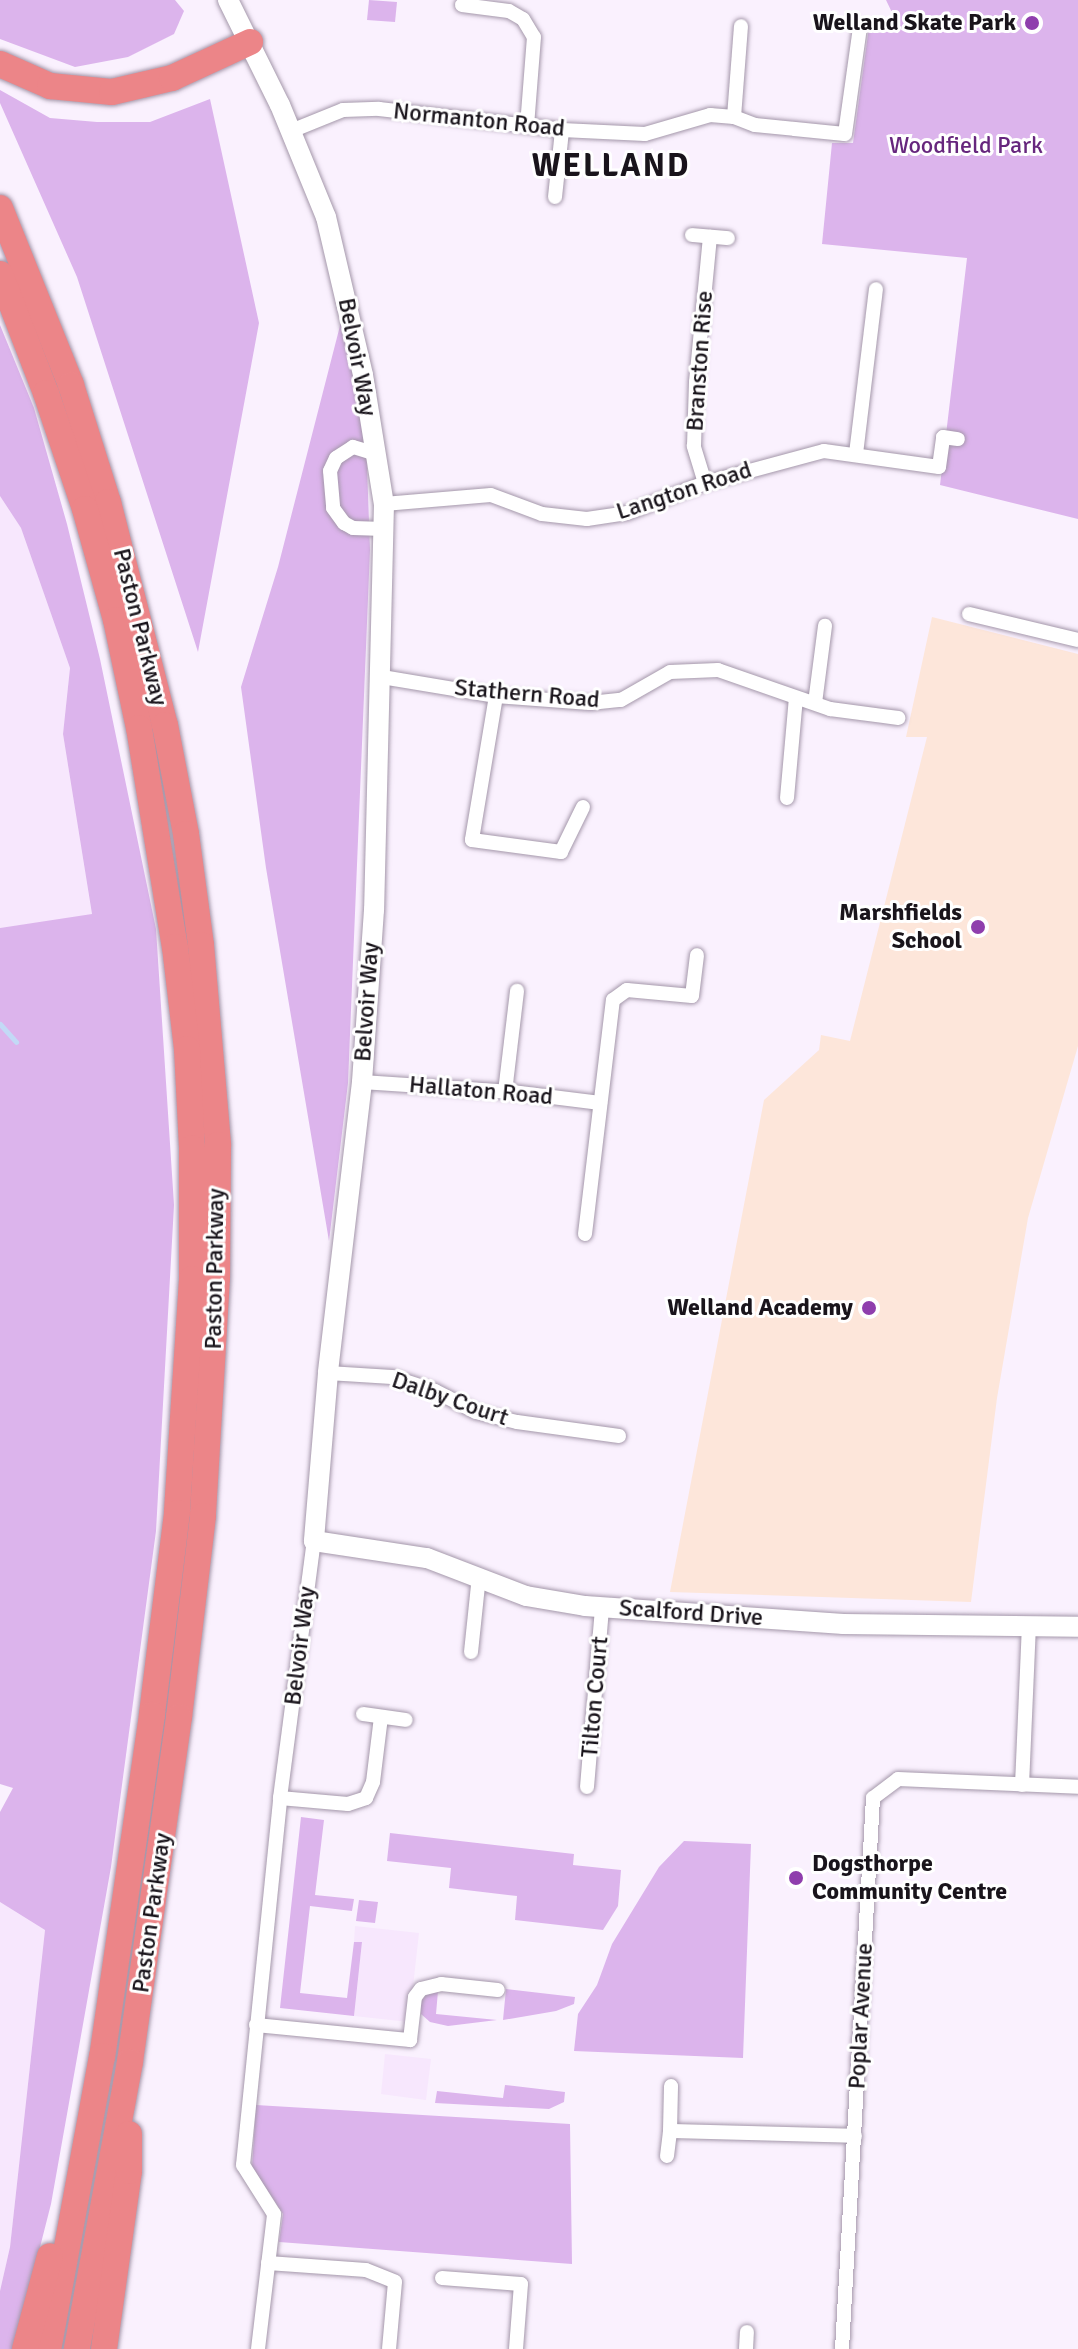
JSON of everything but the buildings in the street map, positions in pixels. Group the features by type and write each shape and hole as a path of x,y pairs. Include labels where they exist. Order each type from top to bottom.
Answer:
{"highway":[{"path":"0,64 50,86 112,92 172,78 250,42"},
{"name":"Paston Parkway","path":"0,208 71,385 138,614 186,834 211,1050 218,1145 217,1278 203,1516 179,1717 130,2062 77,2349"},
{"name":"Paston Parkway","path":"0,274 46,393 85,509 116,620 159,838 187,1049 192,1148 192,1279 177,1513 148,1746 102,2056 48,2349"},
{"path":"25,2349 102,2056"},
{"path":"104,2349 129,2171 130,2062"}],"street":[{"name":"Belvoir Way","path":"228,0 291,131 328,224 363,375 373,453 384,504 375,895 362,1082 328,1373 314,1541 280,1798 243,2165 274,2214 258,2349"},
{"path":"462,5 509,11 523,19 534,37 527,125"},
{"path":"734,117 741,26"},
{"name":"Normanton Road","path":"291,131 343,110 379,109 562,130 645,134 710,115 734,117 755,125 845,134 860,27"},
{"path":"555,197 562,130"},
{"path":"692,235 728,238"},
{"name":"Branston Rise","path":"705,483 694,446 696,382 710,237"},
{"path":"856,454 876,289"},
{"name":"Langton Road","path":"384,504 491,495 542,514 587,519 627,513 705,483 824,451 939,467 943,437 958,439"},
{"path":"373,453 353,447 336,458 330,471 333,508 344,523 353,528 384,529"},
{"path":"969,614 1078,640"},
{"path":"815,703 825,626"},
{"name":"Stathern Road","path":"382,677 496,696 590,703 612,701 670,672 718,670 830,709 898,718"},
{"path":"496,696 472,840 561,852 583,807"},
{"path":"787,798 796,698"},
{"path":"585,1234 613,1000 627,990 692,996 697,955"},
{"path":"505,1092 517,991"},
{"name":"Hallaton Road","path":"362,1082 505,1092 600,1103"},
{"name":"Dalby Court","path":"328,1373 392,1377 435,1391 476,1412 517,1422 619,1436"},
{"name":"Scalford Drive","path":"314,1541 427,1558 526,1596 602,1607 843,1624 1078,1627"},
{"path":"471,1652 479,1576"},
{"name":"Tilton Court","path":"587,1787 602,1607"},
{"path":"1022,1785 1029,1627"},
{"path":"363,1714 406,1720"},
{"path":"280,1798 348,1804 366,1798 373,1782 381,1717"},
{"name":"Poplar Avenue","path":"842,2349 873,1798 898,1779 1078,1787"},
{"path":"256,2025 410,2040 415,1997 421,1989 441,1984 498,1990"},
{"path":"667,2156 671,2086"},
{"path":"670,2131 855,2136"},
{"path":"268,2263 366,2270 395,2282 389,2349"},
{"path":"442,2278 521,2284 516,2349"},
{"path":"746,2349 747,2332"}],"shaded area":[{"path":"0,496 21,528 70,668 63,734 92,915 0,928"},
{"name":"Welland Academy","path":"932,617 1078,654 1078,1046 1028,1218 997,1398 971,1602 670,1592 764,1100 819,1050 821,1035 850,1041 927,737 906,737"},
{"path":"0,1902 45,1930 10,2247 0,2291"},
{"path":"355,1926 419,1933 409,2022 354,2016 362,1943 354,1942"},
{"path":"385,2054 431,2059 426,2100 381,2094"}],"green space":[{"path":"0,0 175,0 184,11 174,34 128,57 75,67 0,39"},
{"path":"369,0 397,2 395,22 367,20"},
{"name":"Woodfield Park","path":"886,0 1078,0 1078,519 940,485 967,258 822,244 832,143 853,143 870,20 897,23"},
{"path":"0,90 50,118 97,122 150,122 210,99 259,323 198,652 77,277 0,103"},
{"path":"343,314 366,438 370,550 348,1083 329,1241 266,868 241,687 278,567"},
{"path":"0,325 34,408 67,524 100,659 156,929 174,1205 156,1531 111,1867 51,2204 14,2349 0,2349 0,2291 10,2247 45,1930 0,1902 0,1812 13,1788 0,1784 0,928 92,914 63,734 70,668 21,528 0,496"},
{"path":"301,1817 324,1820 315,1895 354,1899 352,1911 310,1906 300,1993 347,1998 354,1942 362,1942 354,2016 280,2008"},
{"path":"390,1833 574,1854 573,1865 621,1870 618,1906 603,1930 515,1920 517,1896 449,1888 451,1868 387,1861"},
{"path":"684,1841 751,1844 743,2058 574,2051 578,2014 597,1985 612,1944 659,1867"},
{"path":"359,1900 378,1902 375,1923 356,1921"},
{"path":"506,1989 575,1997 574,2004 556,2011 503,2020"},
{"path":"438,1991 436,2014 497,2020 448,2026 430,2022 421,2014 421,2001 429,1992"},
{"path":"505,2085 565,2092 564,2102 549,2109 435,2103 437,2091 503,2098"},
{"path":"256,2105 570,2124 572,2264 279,2242 283,2214 252,2167"}],"waterway":[{"path":"0,1024 16,1042"}],"place":[{"name":"Welland Skate Park","path":"1032,23"},
{"name":"Marshfields School","path":"978,927"},
{"name":"Welland Academy","path":"869,1308"},
{"name":"Dogsthorpe Community Centre","path":"796,1878"}],"district":[{"name":"WELLAND","path":"611,166"}]}
